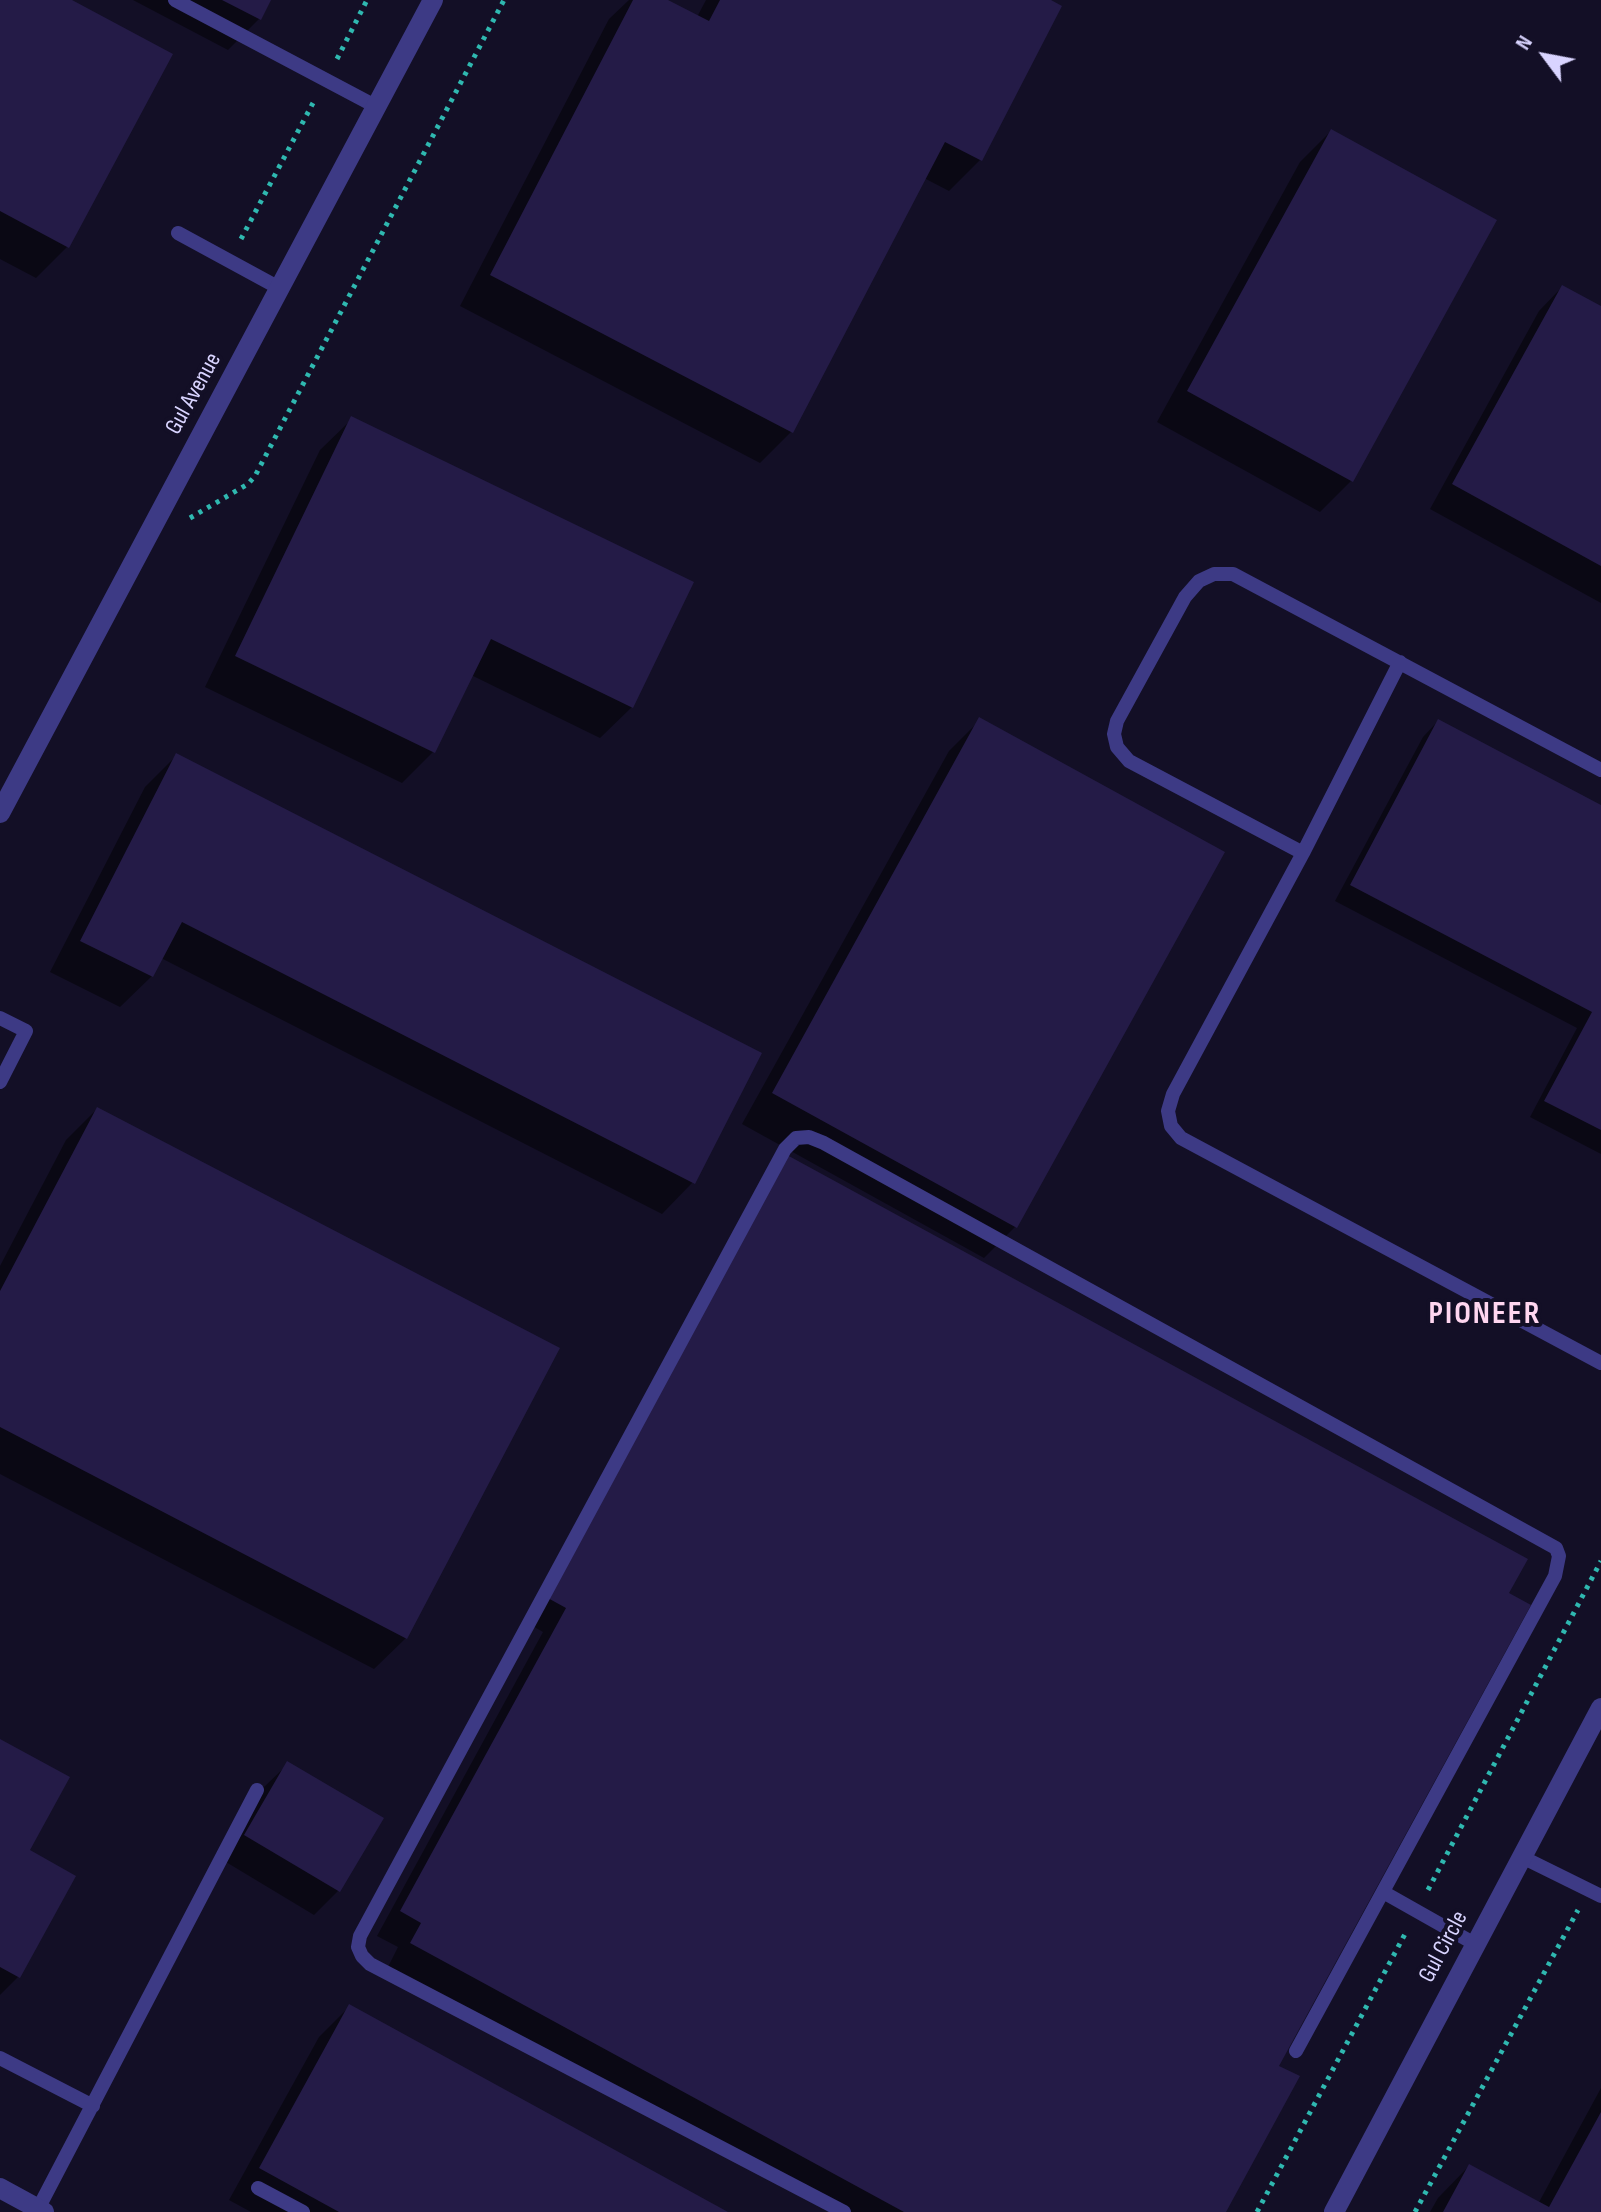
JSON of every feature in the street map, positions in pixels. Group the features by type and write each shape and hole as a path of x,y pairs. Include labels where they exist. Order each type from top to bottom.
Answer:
{"street":[{"name":"Gul Avenue","path":"0,813 433,0"},
{"name":"Gul Circle","path":"1334,2212 1601,1708"},
{"path":"0,2188 41,2210"}],"lane":[{"path":"175,0 377,107"},
{"path":"178,233 281,289"},
{"path":"1303,853 1129,761 1117,747 1114,734 1117,721 1185,597 1199,581 1214,574 1233,574 1601,770"},
{"path":"1400,662 1303,853 1173,1094 1168,1111 1171,1126 1181,1138 1601,1363"},
{"path":"0,1018 26,1031 0,1082"},
{"path":"844,2212 370,1964 358,1947 360,1936 785,1149 796,1138 809,1137 824,1143 1556,1548 1559,1556 1555,1576 1296,2051"},
{"path":"41,2210 257,1790"},
{"path":"1522,1857 1595,1893"},
{"path":"1383,1892 1475,1944"},
{"path":"0,2058 93,2106"},
{"path":"258,2188 303,2212"}],"path":[{"path":"229,261 367,0"},
{"path":"189,519 248,484 255,476 504,0"},
{"path":"1415,2212 1595,1893"}],"building":[{"path":"0,0 72,0 173,54 69,248 0,211"},
{"path":"222,0 271,0 261,20"},
{"path":"633,0 668,0 709,21 720,0 1051,0 1062,6 982,161 945,142 793,433 490,275"},
{"path":"1331,129 1497,220 1353,482 1187,391"},
{"path":"1562,285 1601,306 1601,566 1452,484"},
{"path":"351,416 694,582 633,708 491,639 435,753 235,656"},
{"path":"979,717 1225,852 1017,1228 772,1093"},
{"path":"1438,719 1601,805 1601,1130 1544,1101 1592,1012 1350,885"},
{"path":"176,753 762,1053 695,1184 182,922 153,977 80,941"},
{"path":"97,1107 560,1348 407,1639 0,1427 0,1291"},
{"path":"787,1155 1528,1559 1509,1593 1531,1605 1279,2066 1300,2076 1226,2212 904,2212 410,1943 421,1923 400,1911 566,1608 546,1597"},
{"path":"0,1739 70,1777 30,1850 76,1876 20,1978 0,1967"},
{"path":"287,1761 384,1818 340,1892 244,1835"},
{"path":"349,2004 728,2212 339,2212 259,2168"},
{"path":"1601,2112 1601,2212 1443,2212 1469,2164 1549,2207"}],"district":[{"name":"PIONEER","path":"1485,1315"}]}
